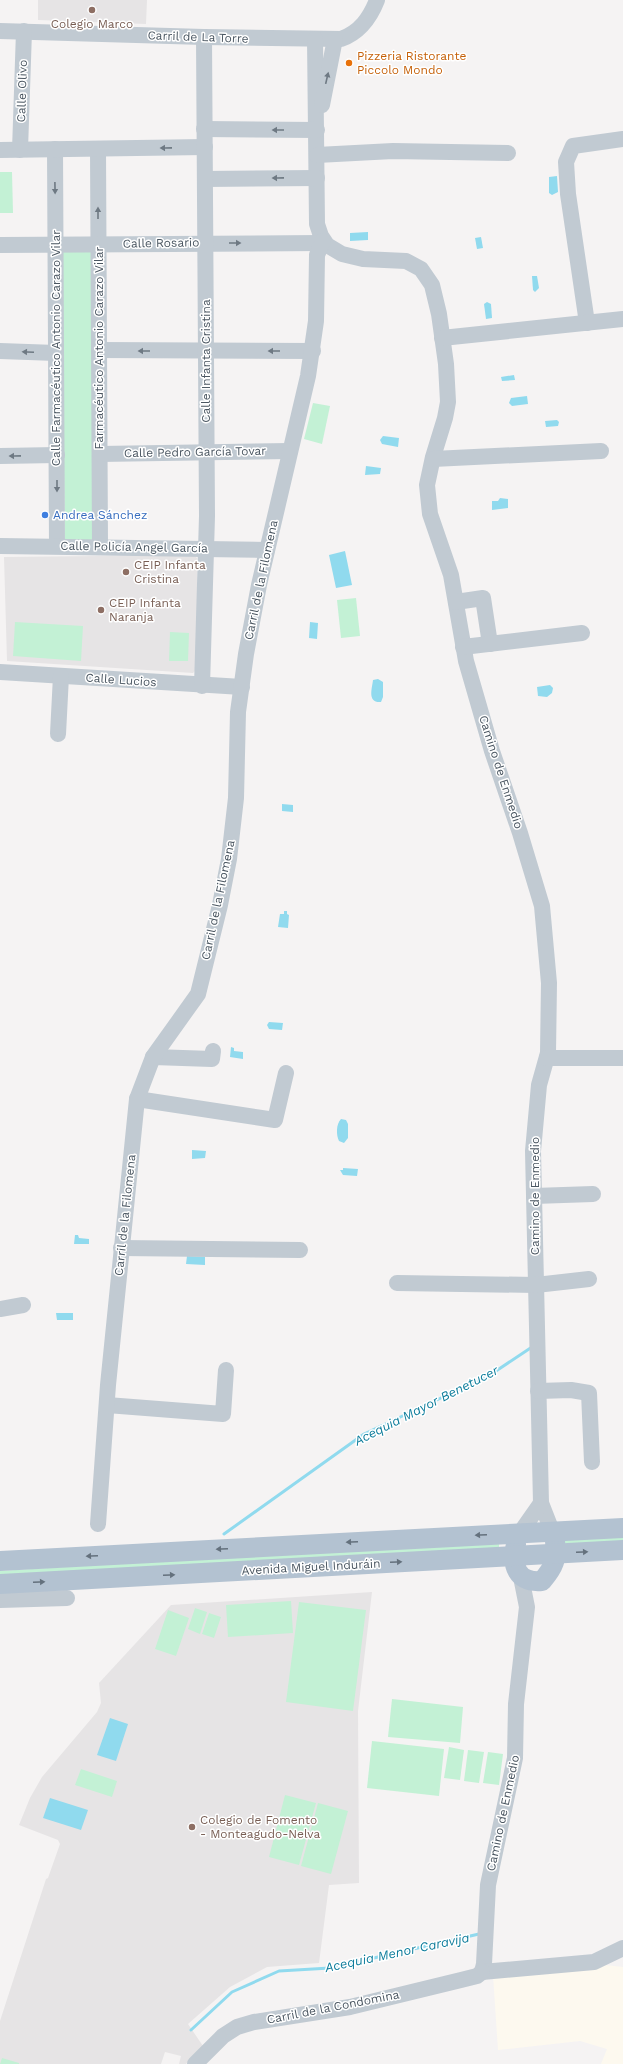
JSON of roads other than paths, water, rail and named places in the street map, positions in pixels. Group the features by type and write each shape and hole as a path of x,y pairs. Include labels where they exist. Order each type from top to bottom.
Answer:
{"main road":[{"name":"Avenida Miguel Induráin","path":"0,1561 520,1532 623,1528"},
{"path":"520,1532 514,1555 514,1561 521,1577 531,1582 542,1581 553,1568 557,1553 552,1531"},
{"name":"Avenida Miguel Induráin","path":"0,1584 623,1550"}],"street":[{"name":"Carril de La Torre","path":"0,30 315,40 335,39 349,36 361,28 377,0"},
{"name":"Calle Olivo","path":"20,150 24,31"},
{"name":"Calle Infanta Cristina","path":"202,686 207,452 204,37"},
{"path":"317,130 335,39"},
{"path":"315,40 317,224 323,242"},
{"path":"204,130 317,130"},
{"path":"587,323 568,194 566,162 573,146 623,139"},
{"path":"0,150 205,147"},
{"name":"Calle Farmacéutico Antonio Carazo Vilar","path":"55,149 58,455 57,546"},
{"name":"Farmacéutico Antonio Carazo Vilar","path":"98,149 100,546"},
{"path":"317,155 393,151 508,153"},
{"path":"205,179 317,178"},
{"name":"Calle Rosario","path":"0,245 323,242"},
{"name":"Camino de Enmedio","path":"323,242 333,249 353,257 406,261 421,269 432,285 442,338 448,388 448,402 446,418 433,459 427,485 430,514 451,575 463,647 492,751 520,833 542,906 549,983 547,1058 539,1085 533,1151 541,1503 552,1531"},
{"name":"Carril de la Filomena","path":"98,1524 121,1248 127,1205 137,1099 152,1057 198,994 229,859 236,798 238,712 250,633 267,550 313,352 316,321 317,256 323,242"},
{"path":"442,338 623,319"},
{"path":"99,350 313,352"},
{"path":"0,351 56,353"},
{"name":"Calle Pedro García Tovar","path":"100,454 290,450"},
{"path":"433,459 601,451"},
{"path":"0,456 58,455"},
{"name":"Calle Policía Angel García","path":"0,546 100,546 267,550"},
{"path":"456,602 483,598 490,644"},
{"path":"463,647 582,633"},
{"name":"Calle Lucios","path":"0,672 202,686 242,687"},
{"path":"58,734 61,676"},
{"path":"152,1057 212,1059 213,1051"},
{"path":"547,1058 623,1058"},
{"path":"137,1099 275,1120 286,1073"},
{"path":"534,1196 592,1194"},
{"path":"121,1248 300,1250"},
{"path":"397,1283 536,1285 589,1279"},
{"path":"0,1309 23,1305"},
{"path":"107,1405 223,1414 226,1370"},
{"path":"538,1392 571,1390 589,1393 592,1462"},
{"path":"520,1532 541,1503"},
{"path":"521,1577 527,1607"},
{"path":"527,1607 542,1581"},
{"path":"0,1600 67,1598"},
{"name":"Camino de Enmedio","path":"482,1972 484,1964 488,1885 515,1758 516,1704 527,1607"},
{"name":"Carril de la Condomina","path":"195,2064 223,2036 237,2027 254,2022 350,2007 467,1979 477,1976 482,1972 594,1962 623,1948"}],"water":[{"path":"557,176 558,192 552,195 549,193 549,177"},
{"path":"368,232 368,240 350,241 350,233"},
{"path":"481,237 483,248 477,249 475,238"},
{"path":"532,276 537,276 539,288 535,292 533,290"},
{"path":"487,302 491,304 492,318 486,319 484,304"},
{"path":"514,375 515,380 502,381 501,377"},
{"path":"527,396 528,404 512,406 509,403 511,398"},
{"path":"557,420 559,422 558,426 546,427 545,421"},
{"path":"383,436 399,438 398,447 382,444 380,440"},
{"path":"366,466 381,468 380,474 365,475"},
{"path":"500,498 508,499 508,508 492,510 492,501 498,501"},
{"path":"345,551 352,585 336,588 329,555"},
{"path":"310,622 318,623 317,639 309,638"},
{"path":"378,679 383,682 383,697 381,702 374,700 371,695 373,680"},
{"path":"550,685 553,688 552,693 547,697 538,696 537,687"},
{"path":"282,804 293,805 293,812 282,811"},
{"path":"284,911 287,911 287,914 289,915 288,928 278,927 280,914 284,914"},
{"path":"269,1022 283,1023 282,1030 269,1029 267,1025"},
{"path":"231,1047 234,1048 234,1051 243,1052 243,1059 230,1057"},
{"path":"341,1119 346,1120 348,1124 348,1138 344,1143 339,1141 337,1136 337,1127"},
{"path":"192,1150 206,1151 205,1158 192,1159"},
{"path":"343,1168 358,1169 357,1176 343,1175 340,1170 343,1170"},
{"path":"75,1235 78,1235 79,1238 89,1239 89,1244 74,1244"},
{"path":"187,1256 205,1257 205,1265 186,1264"},
{"path":"56,1313 73,1313 73,1320 57,1320"},
{"path":"110,1718 128,1724 116,1761 97,1755"},
{"path":"50,1798 88,1810 81,1830 43,1818"}],"waterway":[{"name":"Acequia Mayor Benetucer","path":"224,1534 364,1434 490,1375 532,1347"},
{"name":"Acequia Menor Caravija","path":"191,2030 232,1992 279,1971 330,1968 479,1934"}],"place":[{"name":"Colegio Marco","path":"92,10"},
{"name":"Pizzeria Ristorante Piccolo Mondo","path":"349,63"},
{"name":"Andrea Sánchez","path":"45,515"},
{"name":"CEIP Infanta Cristina","path":"126,572"},
{"name":"CEIP Infanta Naranja","path":"101,610"},
{"name":"Colegio de Fomento - Monteagudo-Nelva","path":"192,1827"}]}
